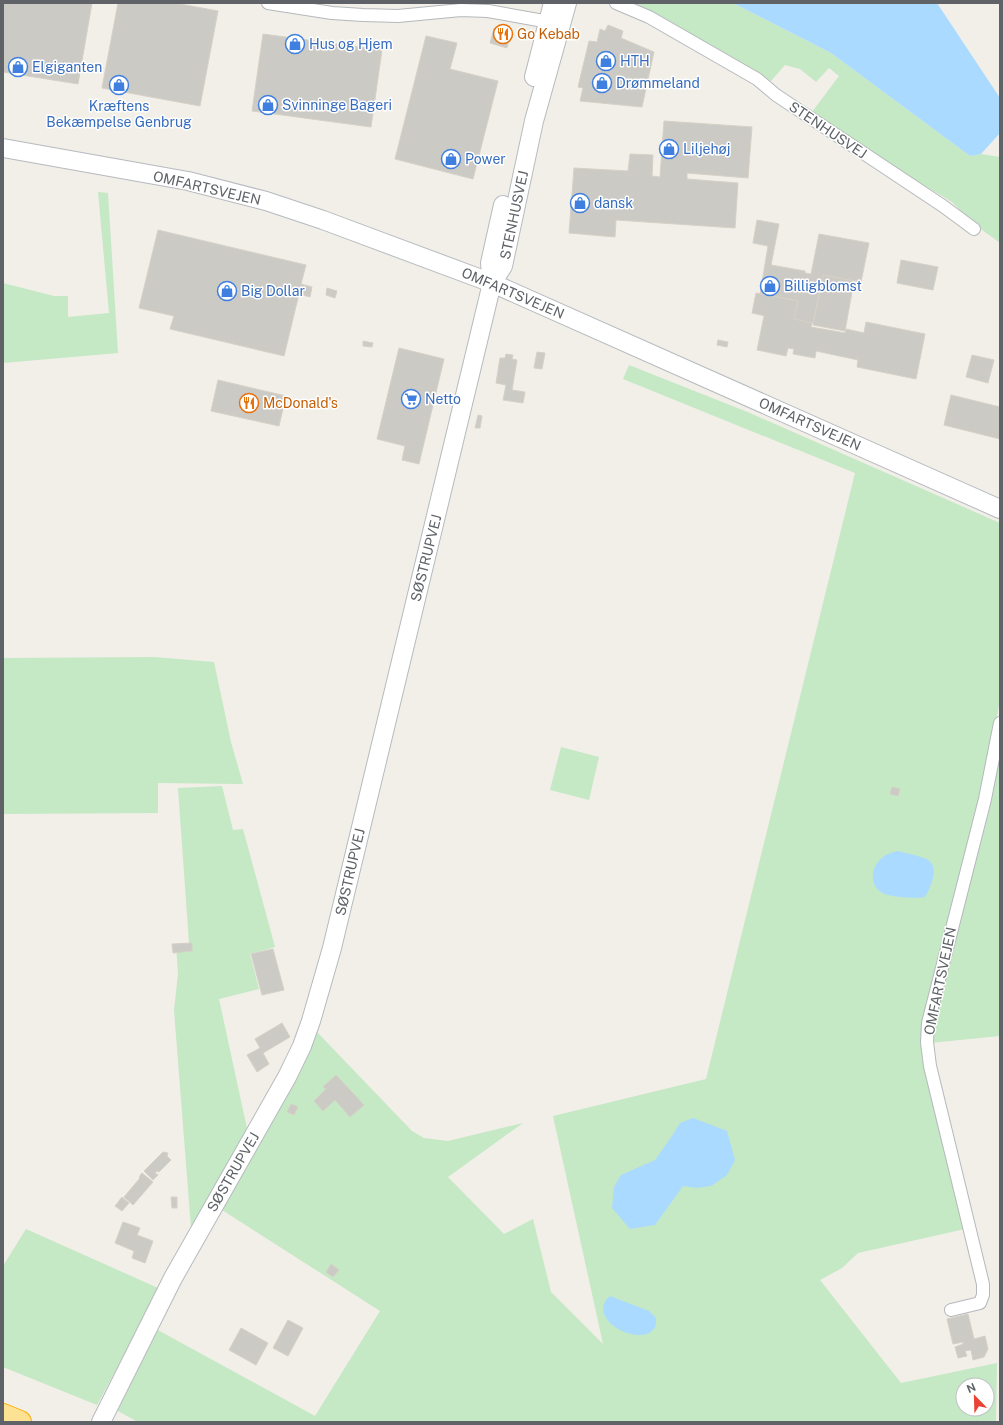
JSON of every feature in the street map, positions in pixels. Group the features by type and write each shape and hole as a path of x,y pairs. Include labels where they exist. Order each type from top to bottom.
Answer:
{"highway":[{"path":"3,1415 20,1422"}],"street":[{"path":"268,3 332,13 398,16 461,10 488,12 555,23"},
{"name":"STENHUSVEJ","path":"492,283 502,266 534,121 555,23 553,3"},
{"name":"STENHUSVEJ","path":"555,23 567,3"},
{"name":"STENHUSVEJ","path":"616,3 668,28 757,78 776,95 943,206 974,229"},
{"name":"OMFARTSVEJEN","path":"3,148 188,181 266,201 323,220 492,283 1000,509"},
{"name":"SØSTRUPVEJ","path":"102,1421 173,1278 287,1077 302,1046 311,1021 334,940 492,283"},
{"name":"OMFARTSVEJEN","path":"952,1310 980,1303 983,1295 983,1284 930,1066 927,1042 928,1024 984,799 1000,723"}],"green space":[{"path":"635,3 733,3 831,53 970,156 981,154 1000,157 1000,243 974,224 952,202 821,123 812,112 839,76 829,68 816,82 800,69 785,65 771,81 671,22"},
{"path":"98,192 108,193 118,353 3,363 3,283 54,296 68,296 68,317 109,313"},
{"path":"629,365 750,413 1000,523 1000,700 980,802 924,1028 965,1229 858,1253 842,1268 820,1280 901,1383 997,1363 996,1422 138,1422 116,1410 156,1329 315,1416 380,1311 219,1208 315,1030 412,1131 424,1138 448,1141 523,1123 448,1177 504,1234 533,1219 551,1292 603,1344 553,1116 706,1079 855,473 623,379"},
{"path":"154,657 214,662 231,742 243,784 158,783 158,813 3,814 3,658"},
{"path":"561,747 599,757 589,800 550,790"},
{"path":"1000,755 1000,1036 930,1043 932,1023 987,819"},
{"path":"222,786 233,830 243,829 275,947 250,954 259,989 219,999 248,1133 191,1228 174,1010 178,974 176,944 189,943 178,788"},
{"path":"26,1229 158,1288 97,1405 3,1367 3,1266"}],"water":[{"path":"733,3 937,3 1000,98 1000,133 981,154 970,156 831,53"},
{"path":"897,851 921,857 932,863 934,873 933,878 925,897 911,898 885,894 880,892 874,884 873,875 876,865 887,854"},
{"path":"693,1118 727,1131 735,1160 727,1175 711,1186 697,1188 683,1186 655,1225 630,1229 612,1208 614,1187 621,1175 655,1160 680,1123"},
{"path":"610,1296 649,1311 656,1318 655,1327 649,1333 639,1335 618,1329 609,1322 604,1314 604,1305"}],"building":[{"path":"3,3 92,3 78,84 3,72"},
{"path":"118,3 175,3 218,11 200,106 102,88"},
{"path":"608,25 623,31 621,38 654,52 642,107 580,101 583,88 578,87 589,41 597,42 600,29 605,31"},
{"path":"494,28 511,32 507,48 490,43"},
{"path":"263,34 382,50 371,127 252,111"},
{"path":"426,36 457,43 450,69 498,81 473,179 395,159"},
{"path":"664,121 752,127 748,178 687,173 687,179 738,183 735,228 616,220 615,237 569,233 574,168 628,171 630,154 653,155 652,176 660,177"},
{"path":"757,220 779,224 771,265 805,271 805,273 811,274 819,234 869,243 861,282 823,275 813,323 794,319 798,301 760,294 768,246 753,243"},
{"name":"Big Dollar","path":"158,230 306,265 301,284 312,287 310,297 299,294 284,356 170,329 174,316 139,308"},
{"path":"901,260 938,267 933,290 897,283"},
{"path":"823,275 854,281 845,331 813,325"},
{"path":"327,288 337,291 335,298 326,295"},
{"path":"756,293 798,301 794,319 812,323 811,327 845,333 846,329 864,333 866,322 925,334 916,379 857,367 858,360 816,351 815,358 793,354 794,349 788,348 786,356 757,350 765,316 752,313"},
{"path":"718,340 728,342 727,347 717,345"},
{"path":"363,341 373,343 372,347 363,346"},
{"name":"Netto","path":"399,348 444,359 419,464 402,460 405,446 377,439"},
{"path":"537,352 545,353 542,369 534,368"},
{"path":"506,354 513,355 512,359 517,360 512,390 525,392 523,403 503,400 506,385 496,383 500,358 505,358"},
{"path":"972,355 994,360 988,383 966,377"},
{"name":"McDonald's","path":"218,380 286,396 279,426 211,411"},
{"path":"951,395 1000,407 1000,439 944,425"},
{"path":"478,415 482,416 480,428 475,428"},
{"path":"892,787 900,789 898,796 890,794"},
{"path":"192,943 192,951 173,953 172,944"},
{"path":"273,949 284,990 262,995 251,954"},
{"path":"282,1023 290,1037 263,1053 269,1064 257,1072 247,1055 260,1048 255,1039"},
{"path":"336,1075 364,1105 350,1117 335,1100 323,1111 314,1101 326,1089 323,1087"},
{"path":"291,1104 298,1107 294,1115 287,1112"},
{"path":"163,1152 168,1153 167,1156 171,1160 159,1172 157,1171 155,1173 158,1175 153,1180 144,1171"},
{"path":"142,1173 153,1182 133,1205 124,1197 140,1178 139,1177"},
{"path":"122,1197 129,1203 122,1211 115,1206"},
{"path":"171,1197 177,1197 177,1208 172,1208"},
{"path":"123,1222 140,1228 137,1235 153,1241 145,1263 132,1258 134,1251 115,1243"},
{"path":"331,1264 339,1270 333,1277 326,1272"},
{"path":"968,1314 974,1339 985,1336 988,1349 984,1357 973,1360 971,1350 965,1351 967,1356 958,1358 955,1347 963,1344 963,1342 953,1344 947,1319"},
{"path":"288,1320 303,1328 288,1356 273,1348"},
{"path":"241,1328 268,1343 256,1365 229,1350"}],"place":[{"name":"Go Kebab","path":"503,34"},
{"name":"Hus og Hjem","path":"295,44"},
{"name":"HTH","path":"606,61"},
{"name":"Elgiganten","path":"18,67"},
{"name":"Drømmeland","path":"602,83"},
{"name":"Kræftens Bekæmpelse Genbrug","path":"119,85"},
{"name":"Svinninge Bageri","path":"268,105"},
{"name":"Liljehøj","path":"669,149"},
{"name":"Power","path":"451,159"},
{"name":"dansk","path":"580,203"},
{"name":"Billigblomst","path":"770,286"},
{"name":"Big Dollar","path":"227,291"},
{"name":"Netto","path":"411,399"},
{"name":"McDonald's","path":"249,403"}]}
